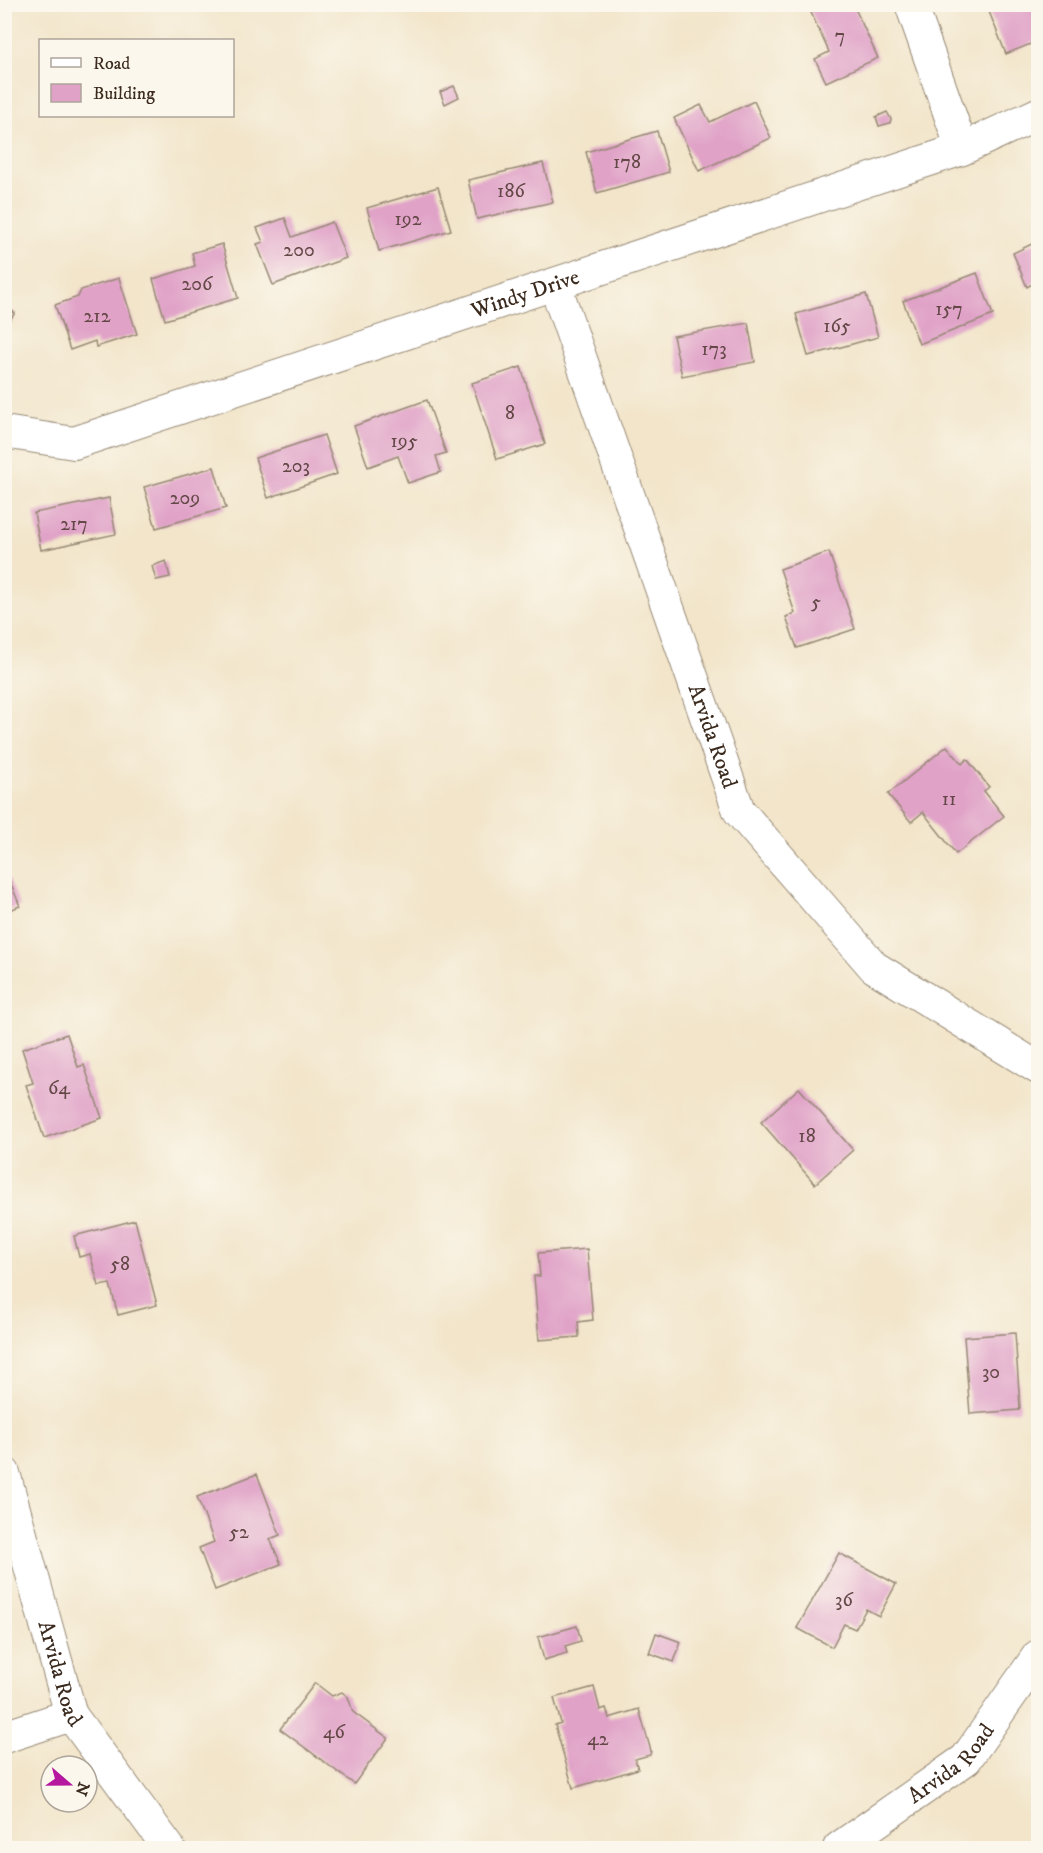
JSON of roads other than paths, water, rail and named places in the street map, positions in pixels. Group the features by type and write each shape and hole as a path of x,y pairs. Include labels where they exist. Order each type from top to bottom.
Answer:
{"street":[{"path":"911,4 962,149"},
{"name":"Windy Drive","path":"4,432 74,443 962,149 1038,114"},
{"name":"Arvida Road","path":"555,285 739,811 874,967 1038,1068"},
{"name":"Arvida Road","path":"4,1473 71,1715 169,1848"},
{"name":"Arvida Road","path":"838,1848 966,1759 1038,1656"},
{"path":"4,1737 71,1715"}]}
